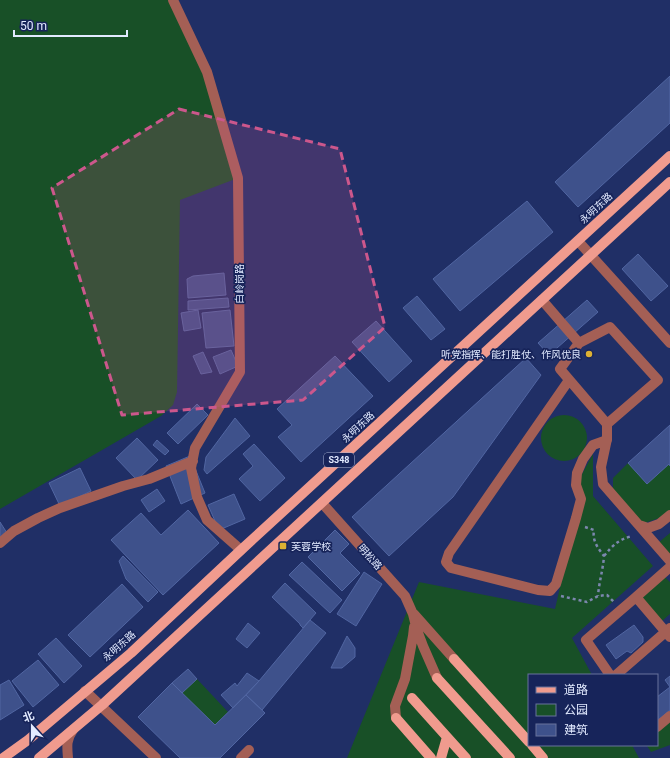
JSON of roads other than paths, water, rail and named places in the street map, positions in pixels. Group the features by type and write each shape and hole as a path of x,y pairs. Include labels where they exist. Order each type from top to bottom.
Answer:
{"main road":[{"name":"永明东路","path":"3,758 28,740 131,652 670,156"},
{"name":"S348","path":"39,758 101,706 670,182"},
{"path":"454,659 528,741"},
{"path":"437,678 510,758"},
{"path":"412,698 466,758"},
{"path":"396,718 431,758"},
{"path":"441,758 447,737"},
{"path":"533,746 543,758"}],"street":[{"name":"白岭岗路","path":"173,0 207,72 238,178 240,372 195,448 191,468 197,497 207,520 241,550"},
{"path":"578,241 670,343"},
{"path":"542,300 580,343"},
{"path":"607,424 658,380 610,327 580,343 560,369 607,424 607,440 600,466 603,484 670,561"},
{"path":"569,380 449,553 446,562 451,568 538,590 550,591 556,584 581,499 576,485 577,472 583,459 594,445 607,440"},
{"path":"0,543 14,532 38,518 60,508 123,486 149,479 192,461"},
{"name":"明松路","path":"322,503 405,596 414,617 423,646 437,678"},
{"path":"641,528 648,528 659,524 670,515"},
{"path":"609,674 586,640 670,567"},
{"path":"617,674 668,632 636,597"},
{"path":"396,718 395,706 406,679 413,636 414,617"},
{"name":"明松路","path":"414,617 454,659"},
{"path":"407,672 407,688 412,698"},
{"path":"85,691 156,758"},
{"path":"658,726 670,716"},
{"path":"68,758 68,736 74,729"},
{"path":"241,758 249,750"}],"place":[{"name":"听党指挥、能打胜仗、作风优良","path":"589,354"},
{"name":"芙蓉学校","path":"283,546"}]}
